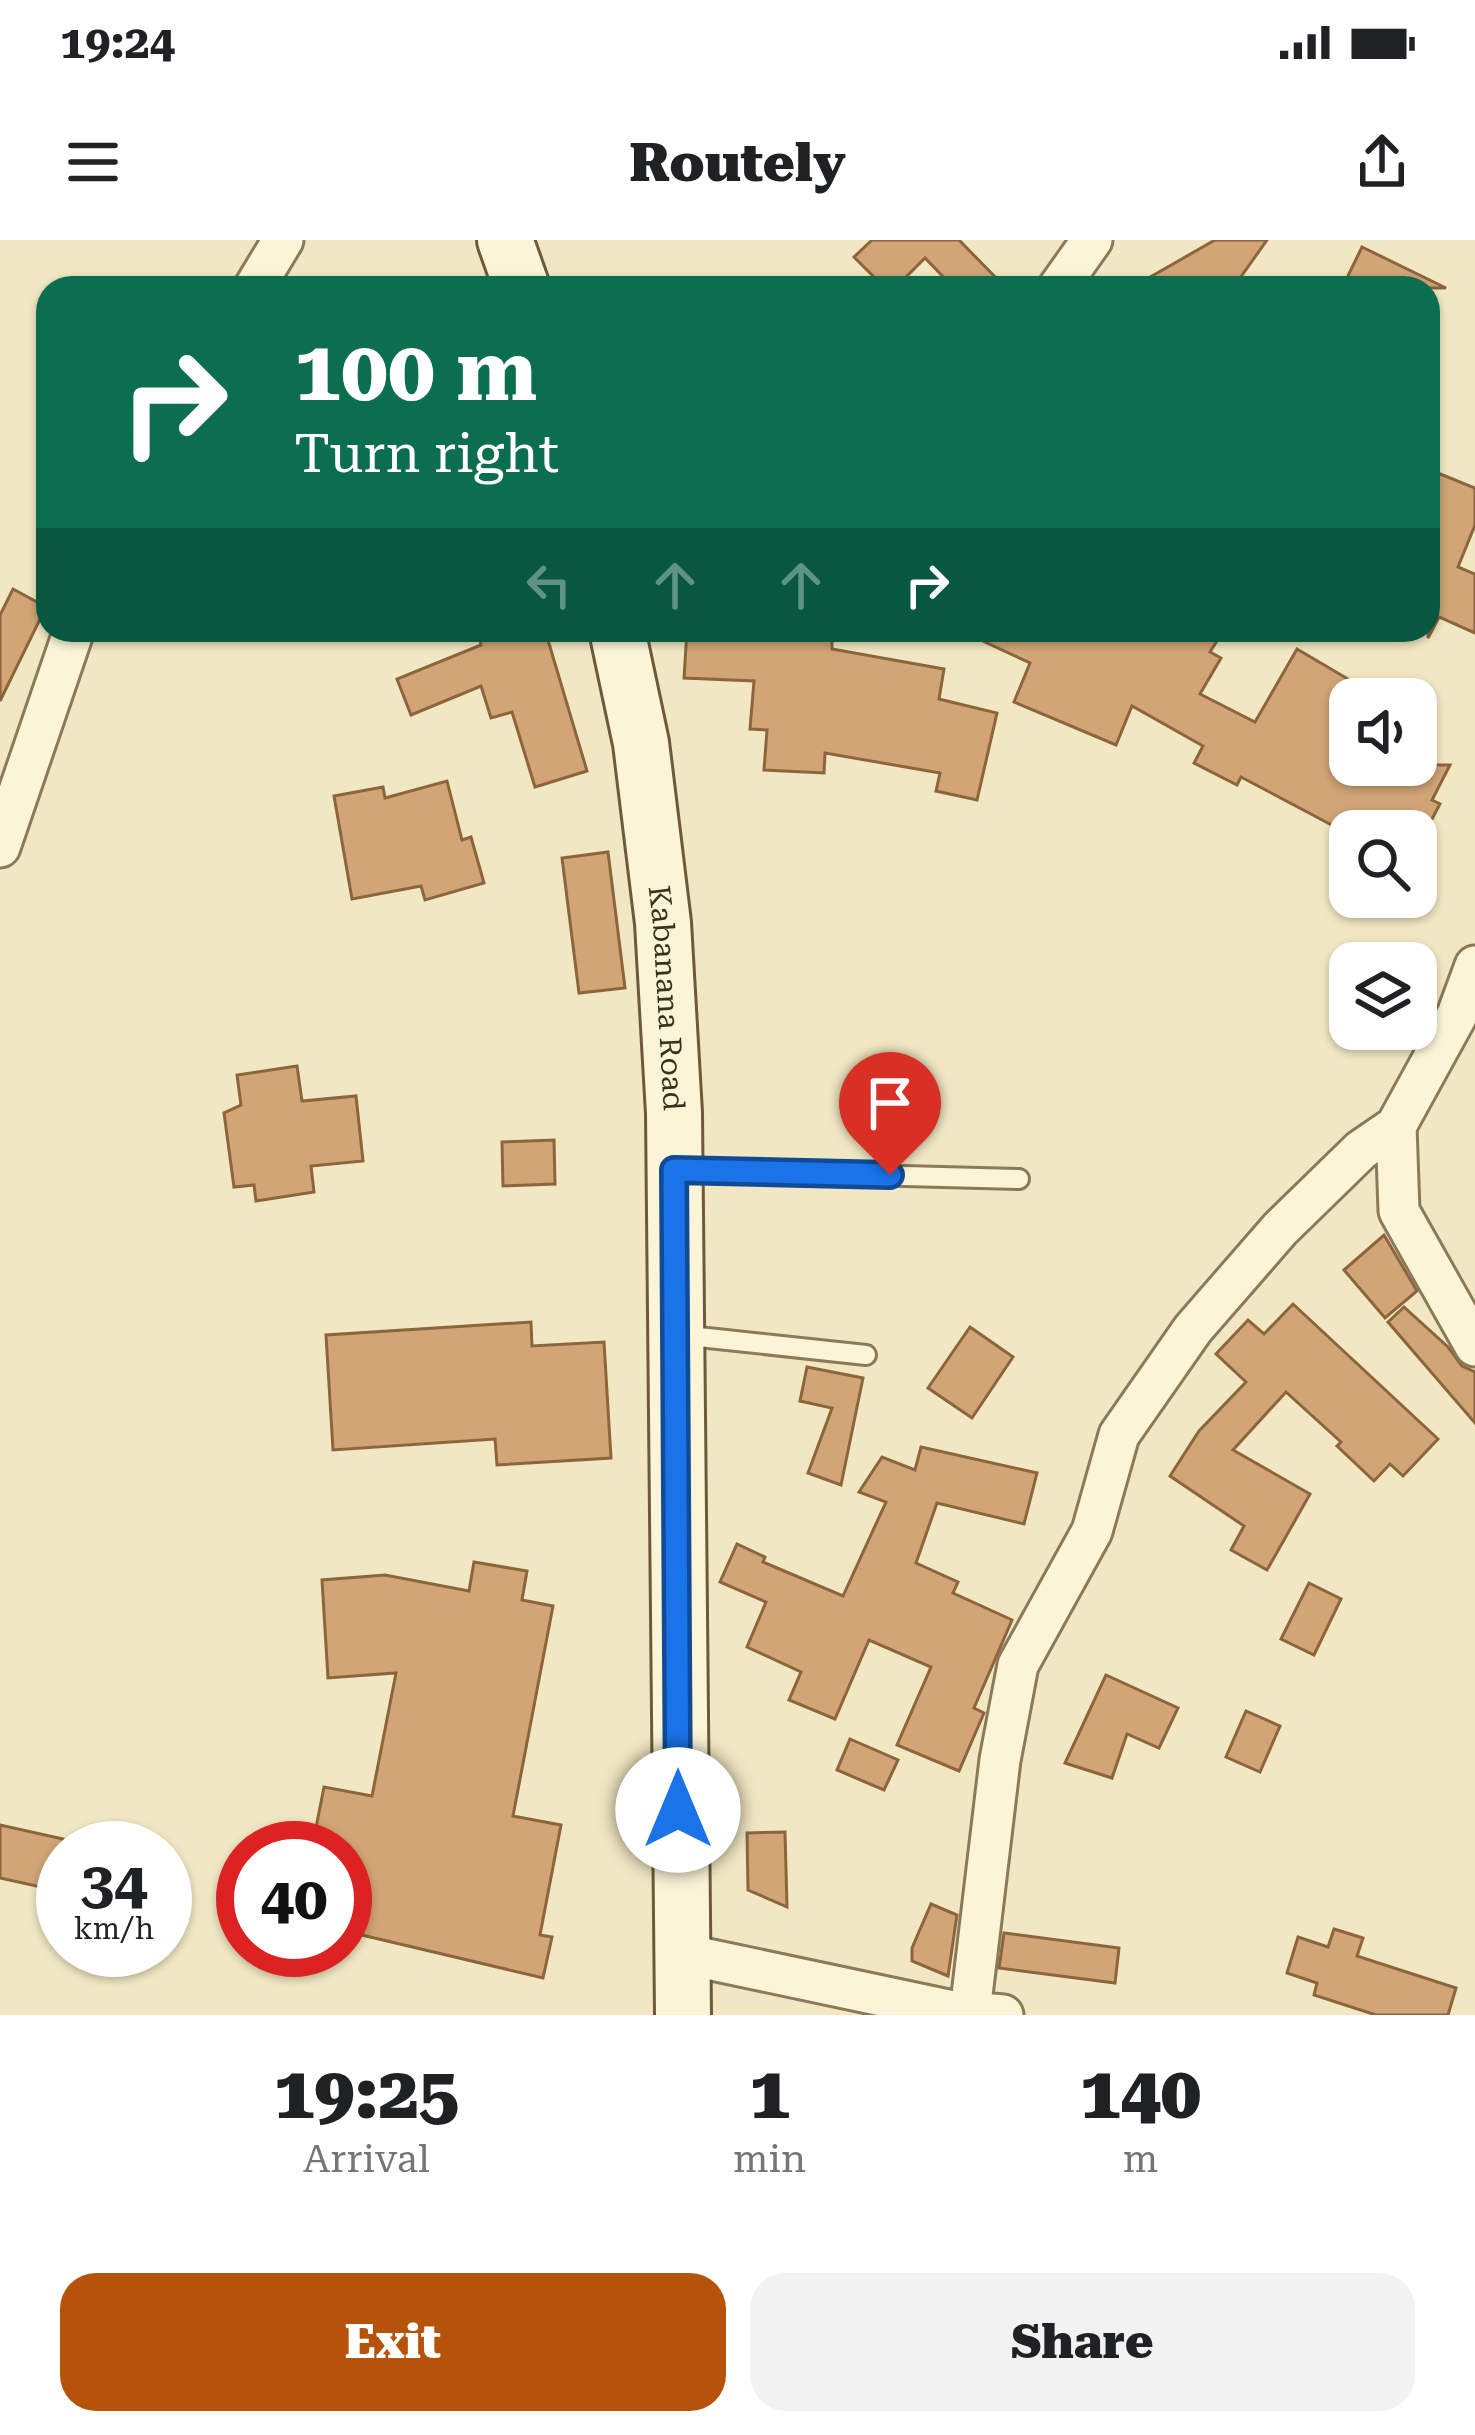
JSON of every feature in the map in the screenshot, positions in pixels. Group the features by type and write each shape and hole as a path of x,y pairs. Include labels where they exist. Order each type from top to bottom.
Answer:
{"street":[{"path":"261,276 283,240"},
{"path":"505,240 518,276"},
{"path":"1066,276 1092,240"},
{"path":"0,848 7,800 69,642"},
{"name":"Kabanana Road","path":"619,642 641,743 663,923 674,1170 682,2015"},
{"path":"679,1953 982,2014 1000,1760 1018,1665 1092,1531 1119,1435 1193,1329 1280,1229 1360,1150 1396,1126 1456,1015 1475,965"},
{"path":"1396,1126 1399,1210 1475,1346"}],"lane":[{"path":"674,1170 1019,1179"},
{"path":"675,1335 866,1355"}],"building":[{"path":"872,240 959,240 994,276 942,276 925,258 907,276 873,276 854,257"},
{"path":"1215,240 1267,240 1242,276 1152,276"},
{"path":"1362,247 1421,276 1348,276"},
{"path":"1440,474 1475,488 1475,525 1458,567 1475,574 1475,633 1440,617"},
{"path":"13,589 36,602 36,627 0,701 0,615"},
{"path":"549,642 587,771 535,787 512,712 491,718 481,686 411,715 397,679 481,645"},
{"path":"686,642 832,642 832,649 944,669 939,699 997,713 977,800 936,791 940,773 825,753 824,773 764,770 767,730 750,729 754,681 684,678"},
{"path":"985,642 1216,642 1210,652 1221,658 1200,694 1255,722 1297,649 1346,678 1329,678 1329,786 1437,786 1437,765 1450,765 1432,800 1440,804 1437,810 1329,810 1329,824 1241,777 1237,785 1194,763 1203,746 1132,706 1116,745 1014,702 1030,663"},
{"path":"447,781 462,840 471,837 484,883 425,900 421,886 352,899 334,796 383,787 385,798"},
{"path":"608,852 625,988 579,993 562,858"},
{"path":"297,1066 302,1101 356,1096 363,1161 311,1166 314,1192 256,1201 254,1185 234,1187 224,1113 241,1105 237,1075"},
{"path":"554,1140 555,1184 503,1186 502,1142"},
{"path":"1384,1235 1417,1291 1385,1318 1344,1270"},
{"path":"1293,1304 1438,1439 1403,1476 1390,1464 1374,1481 1337,1446 1341,1442 1286,1392 1233,1450 1310,1494 1267,1570 1231,1550 1244,1526 1170,1476 1199,1431 1246,1382 1216,1354 1248,1320 1264,1334"},
{"path":"1404,1307 1462,1366 1475,1372 1475,1423 1388,1322"},
{"path":"531,1322 532,1346 604,1342 611,1458 497,1465 495,1439 333,1450 326,1335"},
{"path":"970,1327 1013,1357 972,1418 928,1388"},
{"path":"807,1367 863,1378 841,1485 808,1473 832,1408 800,1401"},
{"path":"921,1447 1037,1473 1024,1524 937,1503 916,1563 958,1582 953,1593 1012,1620 974,1708 984,1713 959,1771 897,1745 931,1667 869,1640 835,1719 789,1700 801,1672 747,1647 766,1602 720,1582 737,1544 765,1557 763,1562 843,1596 886,1502 859,1492 882,1457 915,1470"},
{"path":"474,1562 527,1571 522,1600 553,1606 513,1816 561,1825 540,1935 552,1937 543,1978 372,1937 372,1821 317,1821 324,1787 372,1796 396,1673 328,1678 322,1580 385,1575 469,1591"},
{"path":"1309,1583 1341,1599 1314,1655 1281,1639"},
{"path":"1106,1675 1178,1708 1159,1748 1127,1734 1112,1778 1065,1763"},
{"path":"1246,1711 1280,1726 1260,1772 1226,1757"},
{"path":"850,1739 898,1760 884,1790 837,1770"},
{"path":"0,1825 36,1833 36,1886 0,1878"},
{"path":"785,1832 787,1907 748,1890 747,1833"},
{"path":"931,1904 957,1915 948,1976 912,1961 912,1948"},
{"path":"1334,1929 1363,1938 1357,1956 1456,1988 1448,2015 1376,2015 1314,1995 1317,1983 1287,1973 1298,1937 1328,1947"},
{"path":"1004,1933 1119,1948 1115,1983 999,1968"}],"route":[{"path":"678,1810 674,1170 890,1175"}]}
